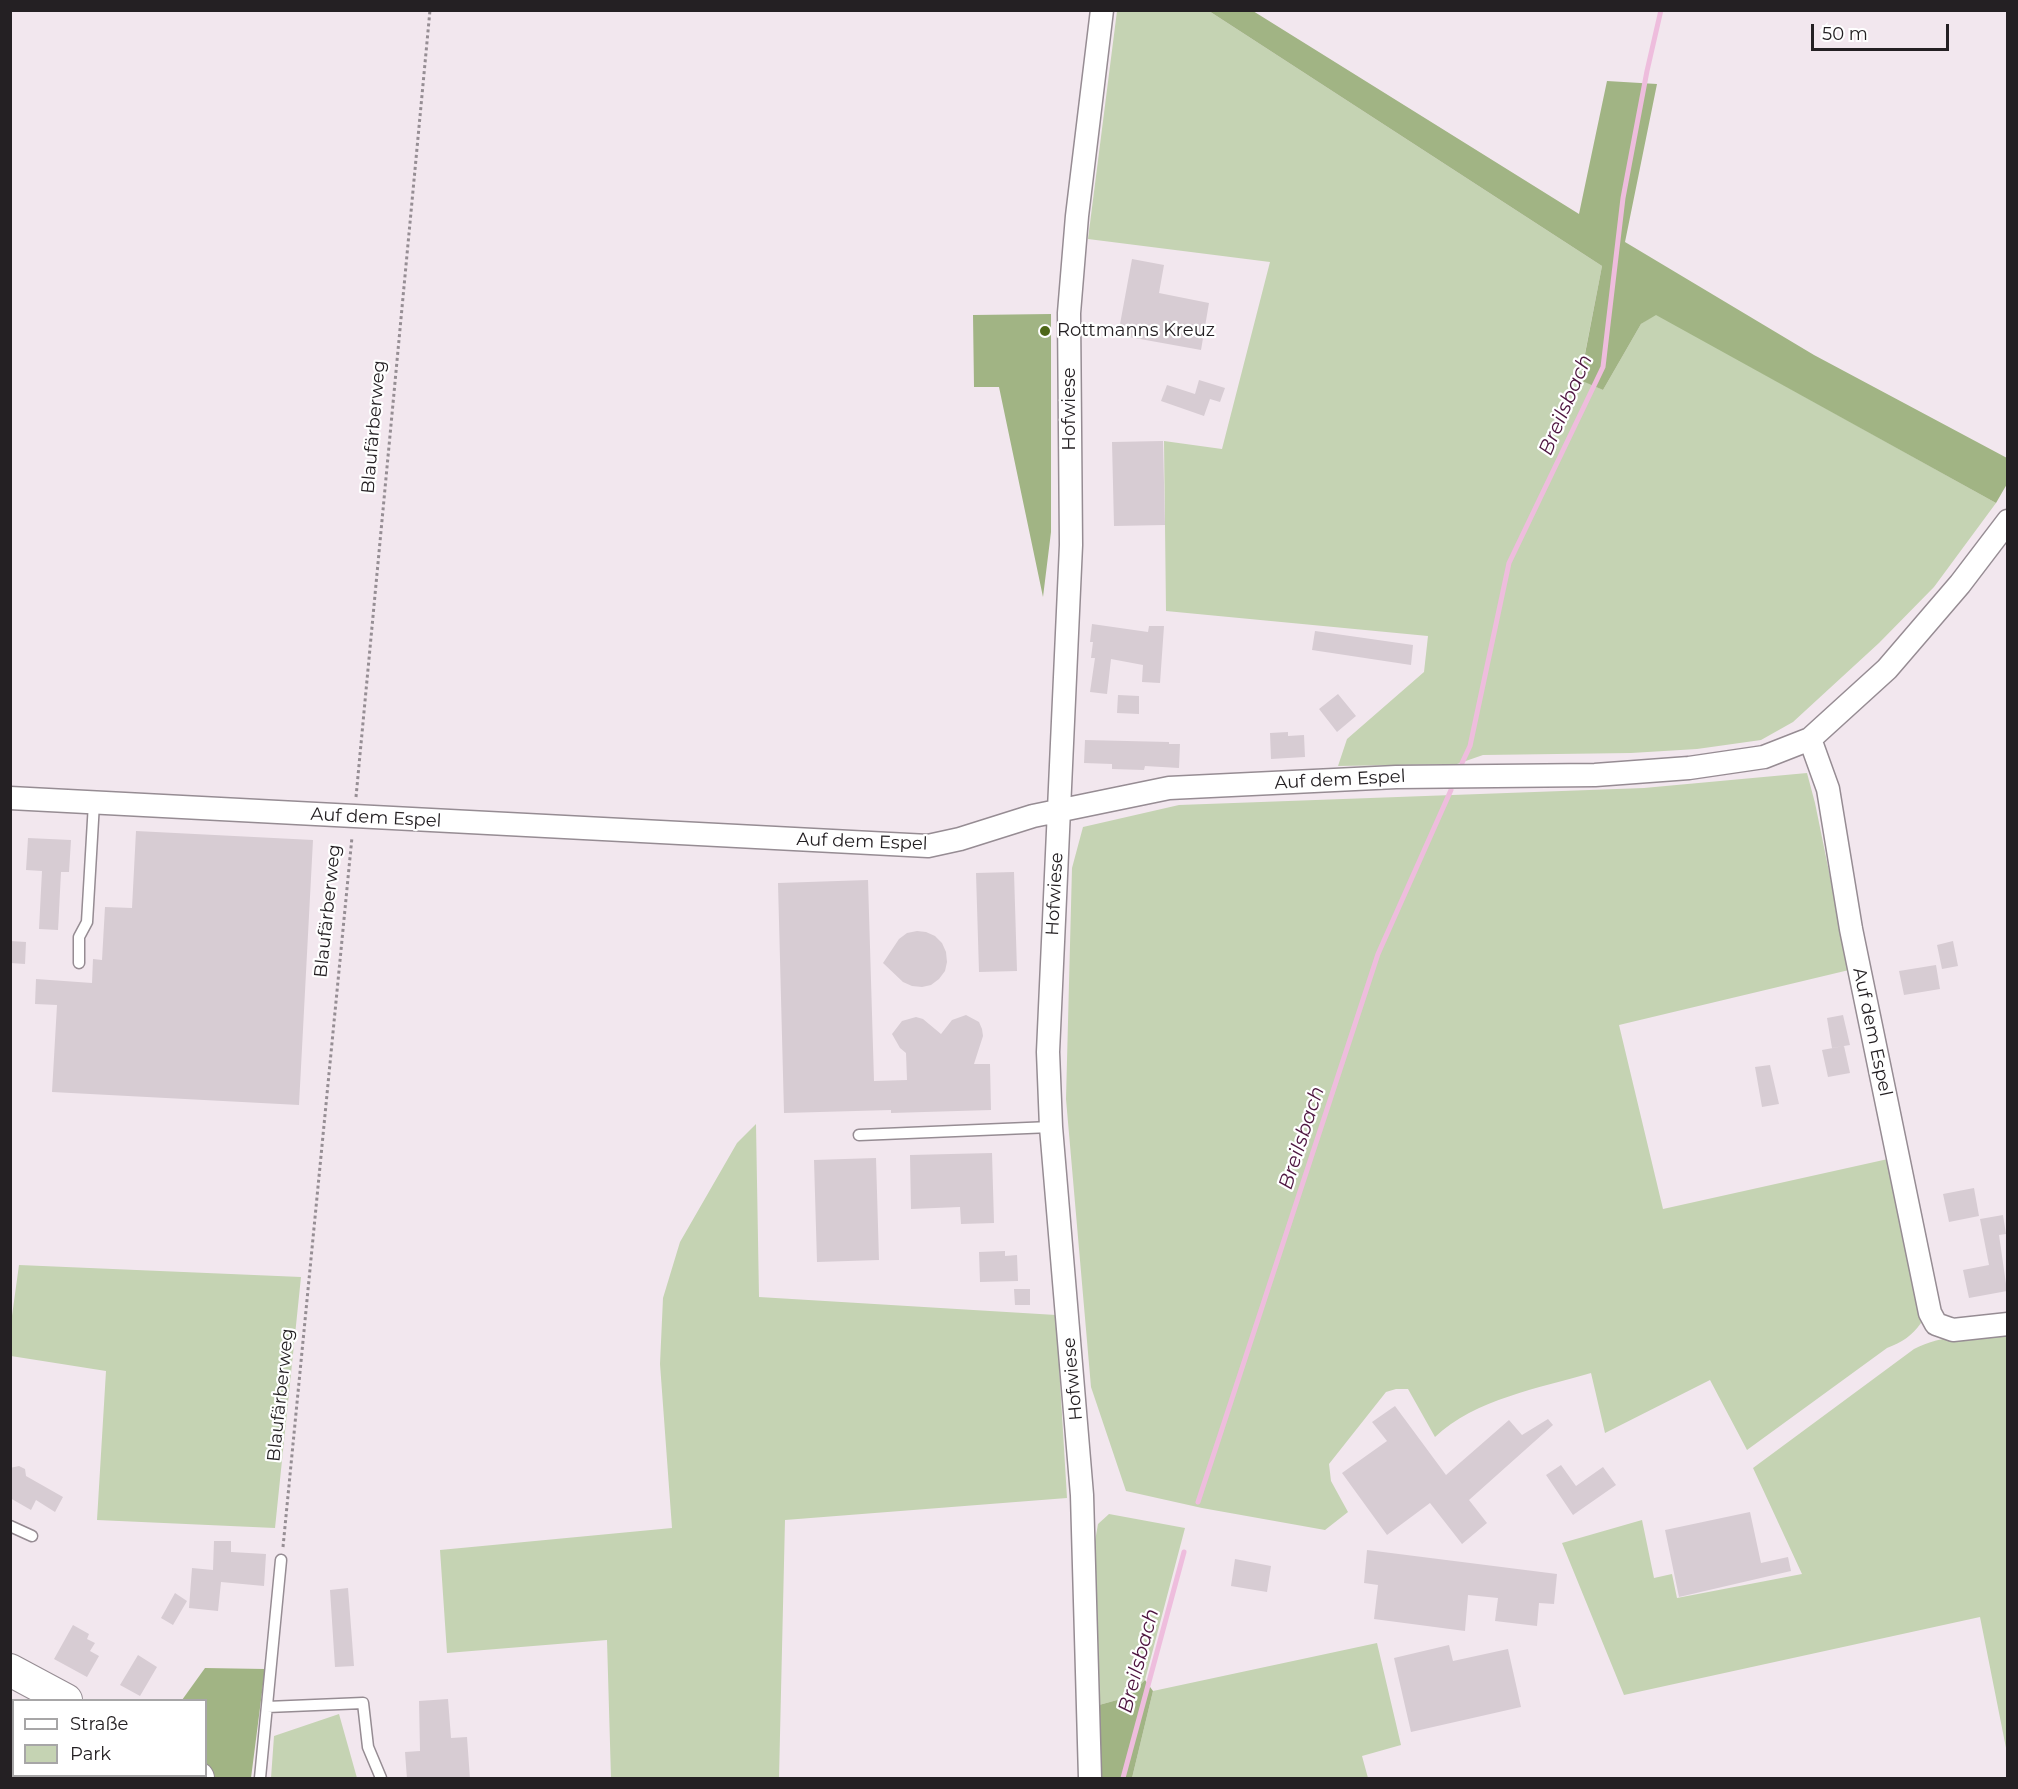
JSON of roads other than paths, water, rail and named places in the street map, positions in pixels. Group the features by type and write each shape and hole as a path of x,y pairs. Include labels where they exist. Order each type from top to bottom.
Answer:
{"street":[{"name":"Hofwiese","path":"1090,1779 1082,1495 1051,1127 1048,1052 1071,545 1069,314 1077,216 1102,10"},
{"name":"Auf dem Espel","path":"10,798 928,846 960,839 1033,816 1169,788 1396,777 1595,775 1689,768 1764,757 1810,739 1887,669 1960,584 2007,521"},
{"name":"Auf dem Espel","path":"1810,739 1828,789 1851,929 1930,1313 1936,1324 1953,1330 2007,1324"},
{"path":"10,1670 62,1699"}],"lane":[{"path":"79,963 79,938 87,921 94,803"},
{"path":"859,1135 1051,1127"},
{"path":"10,1526 32,1536"},
{"path":"260,1779 281,1560"},
{"path":"267,1707 363,1703 368,1747 381,1779"}],"waterway":[{"name":"Breilsbach","path":"1462,763 1470,746 1509,563 1603,367 1623,198 1661,10"},
{"name":"Breilsbach","path":"1198,1502 1378,954 1451,790"},
{"name":"Breilsbach","path":"1123,1778 1184,1552"}],"place":[{"name":"Rottmanns Kreuz","path":"1045,331"}]}
